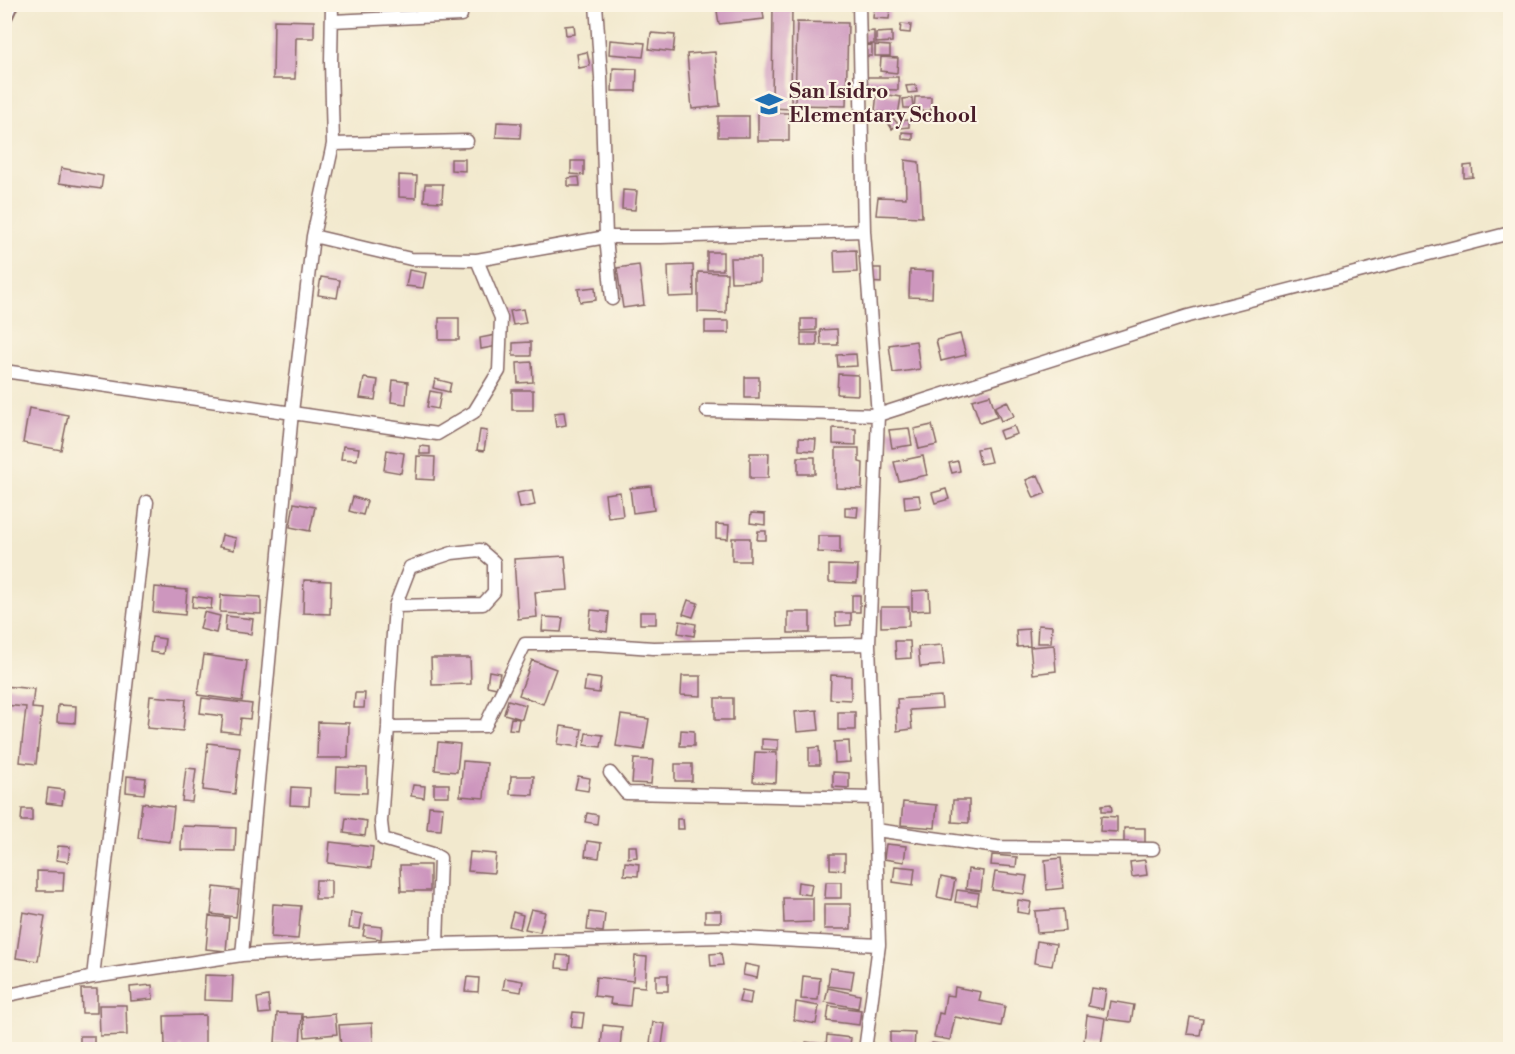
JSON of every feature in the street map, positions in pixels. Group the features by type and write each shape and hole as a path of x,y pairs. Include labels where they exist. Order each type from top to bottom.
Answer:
{"main road":[{"path":"4,15 9,4"}],"street":[{"path":"242,955 292,412 313,236 333,144 332,4"},
{"path":"596,4 601,77 606,237 612,299"},
{"path":"859,4 864,231 878,415 869,644 879,945 865,1050"},
{"path":"332,21 461,15"},
{"path":"333,144 467,141"},
{"path":"313,236 411,259 477,260 606,237 864,231"},
{"path":"707,411 878,415 1188,316 1510,232"},
{"path":"4,371 437,434 474,412 499,371 501,318 477,260"},
{"path":"93,977 147,502"},
{"path":"395,606 483,604 494,592 494,562 480,550 452,553 410,567 395,606 381,822 383,839 440,858 437,944"},
{"path":"388,727 485,726 525,644 595,644 653,648 869,644"},
{"path":"610,772 626,793 875,798"},
{"path":"876,830 997,847 1153,849"},
{"path":"4,996 93,977 242,955 437,944 722,937 879,945"}],"building":[{"path":"716,4 762,4 764,19 719,24"},
{"path":"773,5 792,5 791,109 772,108"},
{"path":"874,8 890,9 889,19 873,18"},
{"path":"274,20 314,21 314,38 296,38 295,79 273,79"},
{"path":"797,22 848,23 846,106 795,105"},
{"path":"901,24 911,25 910,33 900,32"},
{"path":"574,25 575,34 566,35 565,26"},
{"path":"874,31 874,44 863,44 863,32"},
{"path":"892,32 892,42 876,43 876,33"},
{"path":"651,33 675,35 673,52 649,49"},
{"path":"610,40 645,43 643,57 609,54"},
{"path":"872,45 872,56 863,56 863,46"},
{"path":"875,45 890,46 890,56 875,56"},
{"path":"587,52 590,66 579,68 577,54"},
{"path":"715,52 720,106 692,109 687,54"},
{"path":"881,57 898,58 897,73 880,71"},
{"path":"613,68 637,69 636,91 612,91"},
{"path":"864,77 898,77 898,90 864,89"},
{"path":"916,85 917,92 908,93 906,86"},
{"path":"877,93 901,97 898,115 875,111"},
{"path":"915,97 931,97 931,111 914,111"},
{"path":"912,98 913,108 904,108 903,99"},
{"path":"758,113 789,113 789,141 758,141"},
{"path":"718,116 749,116 749,137 718,137"},
{"path":"892,117 898,124 892,129 887,121"},
{"path":"909,120 909,127 900,128 900,121"},
{"path":"497,122 521,123 520,138 496,137"},
{"path":"902,132 913,133 913,140 902,139"},
{"path":"451,159 465,159 465,171 451,170"},
{"path":"905,160 919,162 922,217 876,215 878,197 906,198"},
{"path":"571,161 584,161 584,175 571,174"},
{"path":"1472,165 1473,177 1464,178 1464,166"},
{"path":"61,168 103,176 101,189 59,183"},
{"path":"399,175 417,176 416,198 399,197"},
{"path":"579,177 580,186 568,186 568,178"},
{"path":"425,184 443,184 442,202 424,201"},
{"path":"623,190 637,191 635,210 622,209"},
{"path":"856,250 857,272 835,273 834,251"},
{"path":"707,252 723,252 723,270 707,270"},
{"path":"730,258 760,258 760,281 731,282"},
{"path":"639,265 644,305 623,308 617,268"},
{"path":"693,265 694,296 669,297 668,266"},
{"path":"869,268 881,268 881,283 869,282"},
{"path":"409,270 426,273 423,288 406,286"},
{"path":"910,270 933,271 932,298 909,297"},
{"path":"698,272 727,273 726,313 698,312"},
{"path":"321,277 340,280 337,298 318,295"},
{"path":"595,287 596,300 580,302 578,289"},
{"path":"523,309 526,323 513,325 510,311"},
{"path":"439,318 459,318 459,340 439,340"},
{"path":"801,319 816,319 816,330 801,331"},
{"path":"705,321 729,321 729,333 705,333"},
{"path":"837,329 838,345 821,345 820,330"},
{"path":"801,333 817,333 817,346 801,346"},
{"path":"960,334 966,355 941,361 936,340"},
{"path":"496,335 498,346 481,349 480,338"},
{"path":"916,341 920,369 893,373 889,345"},
{"path":"531,342 531,356 513,356 513,343"},
{"path":"856,354 857,366 838,367 837,355"},
{"path":"532,362 533,382 518,383 517,363"},
{"path":"838,374 858,375 858,395 837,394"},
{"path":"745,377 759,377 759,398 745,398"},
{"path":"364,378 378,380 375,400 360,398"},
{"path":"435,379 451,383 449,392 433,388"},
{"path":"393,380 408,382 406,404 391,402"},
{"path":"512,390 533,390 533,410 512,410"},
{"path":"430,391 441,393 438,409 427,407"},
{"path":"990,395 997,417 980,423 972,400"},
{"path":"1007,401 1014,416 1001,421 995,407"},
{"path":"29,408 68,415 61,450 23,443"},
{"path":"564,412 566,425 556,427 554,413"},
{"path":"932,425 937,445 919,449 914,429"},
{"path":"1014,426 1017,434 1002,439 999,431"},
{"path":"833,428 856,429 856,445 833,444"},
{"path":"909,428 912,445 892,448 889,430"},
{"path":"480,430 487,431 484,451 477,450"},
{"path":"799,438 816,439 815,451 799,450"},
{"path":"343,446 359,448 357,460 341,459"},
{"path":"420,446 430,447 430,454 420,454"},
{"path":"987,447 991,462 980,464 977,449"},
{"path":"836,448 859,448 859,462 863,463 862,489 836,488"},
{"path":"387,450 404,453 401,473 384,470"},
{"path":"750,453 769,453 768,478 750,478"},
{"path":"417,456 435,457 434,480 416,479"},
{"path":"923,456 927,475 899,481 894,462"},
{"path":"798,457 815,457 815,474 798,474"},
{"path":"958,461 960,471 952,473 949,463"},
{"path":"1038,475 1046,493 1034,498 1026,480"},
{"path":"651,486 654,510 633,513 630,488"},
{"path":"946,489 949,499 935,503 932,493"},
{"path":"532,490 535,505 520,508 517,493"},
{"path":"620,492 623,516 608,518 605,494"},
{"path":"919,495 921,507 905,509 904,496"},
{"path":"353,497 367,501 363,515 349,511"},
{"path":"294,503 315,507 310,531 290,527"},
{"path":"845,507 858,507 857,517 845,516"},
{"path":"751,513 765,514 765,525 750,523"},
{"path":"716,524 729,525 728,539 716,538"},
{"path":"758,531 766,531 766,540 757,540"},
{"path":"222,535 236,538 234,550 219,547"},
{"path":"818,536 840,536 840,553 818,552"},
{"path":"732,538 750,538 750,561 732,561"},
{"path":"565,556 568,590 535,592 537,617 518,619 514,559"},
{"path":"829,565 858,566 857,583 829,582"},
{"path":"304,580 331,581 330,614 303,613"},
{"path":"155,587 187,590 185,615 153,612"},
{"path":"929,590 930,610 912,611 912,591"},
{"path":"221,595 261,597 261,614 220,612"},
{"path":"852,595 860,595 860,612 852,612"},
{"path":"193,596 212,599 211,609 192,607"},
{"path":"688,600 698,603 693,617 683,614"},
{"path":"881,607 909,607 909,626 881,627"},
{"path":"591,610 609,612 607,632 589,629"},
{"path":"204,612 220,616 216,633 200,629"},
{"path":"640,612 656,612 656,624 640,624"},
{"path":"788,612 810,612 810,633 788,633"},
{"path":"835,613 851,613 851,625 836,626"},
{"path":"226,616 253,619 251,634 225,631"},
{"path":"543,617 563,618 561,632 542,631"},
{"path":"680,621 696,624 694,636 678,633"},
{"path":"1038,625 1052,626 1051,643 1037,643"},
{"path":"1029,629 1030,646 1017,647 1016,630"},
{"path":"152,637 165,639 163,654 150,652"},
{"path":"895,641 910,641 911,658 896,659"},
{"path":"942,645 944,665 920,667 918,647"},
{"path":"1054,645 1056,671 1033,674 1030,647"},
{"path":"204,655 247,661 242,701 198,695"},
{"path":"431,658 470,658 471,684 432,685"},
{"path":"532,660 556,669 543,704 519,695"},
{"path":"489,671 500,673 497,688 487,686"},
{"path":"831,675 851,676 851,700 830,699"},
{"path":"682,676 701,676 701,696 681,695"},
{"path":"586,677 601,679 599,693 584,691"},
{"path":"4,686 34,689 32,708 42,709 36,764 20,762 26,707 4,705"},
{"path":"355,693 365,693 364,708 354,708"},
{"path":"150,696 186,699 183,731 147,728"},
{"path":"941,696 942,708 910,710 912,729 897,731 897,699"},
{"path":"202,698 252,704 250,719 241,718 239,733 221,731 223,716 200,713"},
{"path":"715,698 733,698 733,720 715,720"},
{"path":"508,700 526,705 522,719 504,714"},
{"path":"58,705 76,706 75,723 57,722"},
{"path":"817,710 819,730 797,732 795,712"},
{"path":"838,712 855,712 855,730 838,730"},
{"path":"621,715 649,719 644,750 616,746"},
{"path":"511,718 519,719 517,730 509,729"},
{"path":"318,722 349,723 348,758 317,758"},
{"path":"561,726 582,729 579,747 558,744"},
{"path":"681,730 694,731 694,746 680,746"},
{"path":"586,733 603,735 601,747 584,745"},
{"path":"762,739 778,740 778,750 762,749"},
{"path":"849,741 850,762 835,763 834,742"},
{"path":"438,742 460,744 457,772 435,770"},
{"path":"208,743 240,747 235,794 203,790"},
{"path":"819,747 820,765 809,765 809,748"},
{"path":"755,752 777,753 776,783 753,782"},
{"path":"634,759 653,760 651,784 632,783"},
{"path":"463,761 487,763 484,798 460,796"},
{"path":"675,764 692,764 692,781 675,781"},
{"path":"337,767 367,768 367,793 336,792"},
{"path":"186,768 196,769 192,802 182,801"},
{"path":"833,772 849,773 849,788 833,787"},
{"path":"127,776 146,778 144,794 126,792"},
{"path":"511,776 534,776 533,795 510,794"},
{"path":"578,776 590,778 588,791 575,789"},
{"path":"434,784 449,784 449,796 434,796"},
{"path":"413,785 425,786 424,798 411,796"},
{"path":"291,787 310,788 309,806 290,805"},
{"path":"48,788 64,790 62,805 46,803"},
{"path":"953,800 969,800 969,823 952,822"},
{"path":"903,802 937,805 935,828 901,825"},
{"path":"142,803 174,807 170,842 138,838"},
{"path":"1111,804 1112,811 1102,811 1102,805"},
{"path":"429,806 443,807 441,830 427,829"},
{"path":"22,809 32,809 32,821 21,821"},
{"path":"587,813 598,815 597,824 585,822"},
{"path":"1101,816 1117,817 1117,832 1100,831"},
{"path":"346,818 367,821 365,836 344,833"},
{"path":"677,819 683,819 684,829 677,829"},
{"path":"182,826 236,828 235,851 181,850"},
{"path":"1124,828 1145,828 1145,843 1124,843"},
{"path":"587,841 601,843 599,858 585,856"},
{"path":"330,842 373,847 371,868 328,863"},
{"path":"886,844 906,846 904,862 884,859"},
{"path":"58,846 70,847 68,862 56,860"},
{"path":"628,846 636,846 637,857 628,858"},
{"path":"470,852 496,854 494,873 468,871"},
{"path":"830,854 845,854 845,870 830,869"},
{"path":"992,855 1017,857 1016,867 991,865"},
{"path":"1061,858 1064,888 1047,890 1045,860"},
{"path":"1145,860 1147,875 1132,877 1130,862"},
{"path":"625,862 639,864 638,876 624,875"},
{"path":"400,865 430,865 430,891 401,891"},
{"path":"895,866 915,868 913,885 893,882"},
{"path":"968,869 983,871 981,891 966,889"},
{"path":"37,871 64,872 63,891 37,891"},
{"path":"995,872 1027,876 1024,894 992,890"},
{"path":"941,877 955,880 951,900 937,897"},
{"path":"316,880 331,880 331,899 315,899"},
{"path":"798,882 812,884 810,895 797,893"},
{"path":"826,882 841,882 841,898 825,898"},
{"path":"214,887 239,890 236,917 211,914"},
{"path":"957,890 979,893 977,905 955,902"},
{"path":"783,898 813,898 813,922 784,923"},
{"path":"1018,900 1031,902 1029,914 1017,912"},
{"path":"273,904 301,906 298,939 271,937"},
{"path":"824,904 851,904 851,929 824,929"},
{"path":"531,909 545,912 540,932 525,929"},
{"path":"1063,909 1065,931 1037,933 1035,911"},
{"path":"705,911 721,911 721,922 705,922"},
{"path":"23,912 45,916 38,961 16,958"},
{"path":"351,912 362,914 360,929 349,928"},
{"path":"513,912 523,915 520,929 509,926"},
{"path":"589,912 605,914 603,932 587,930"},
{"path":"209,916 229,918 226,951 206,949"},
{"path":"365,925 382,927 381,939 363,936"},
{"path":"1037,941 1056,944 1052,966 1034,963"},
{"path":"721,953 723,965 711,966 710,954"},
{"path":"557,955 570,956 569,969 556,968"},
{"path":"635,956 647,957 645,987 632,986 630,1006 610,1004 611,998 594,996 596,977 633,981"},
{"path":"745,964 759,967 757,978 743,975"},
{"path":"830,968 854,971 851,989 828,986"},
{"path":"205,975 233,976 232,1001 204,1000"},
{"path":"656,975 668,975 668,991 656,991"},
{"path":"803,976 820,978 818,1000 801,999"},
{"path":"467,977 479,978 478,992 465,991"},
{"path":"505,978 523,981 521,992 503,989"},
{"path":"152,985 153,999 131,1001 130,987"},
{"path":"955,987 981,992 979,1001 1005,1006 1001,1026 955,1017 950,1040 934,1037 939,1013 943,1014 946,995 954,996"},
{"path":"828,988 860,995 858,1008 825,1002"},
{"path":"1091,988 1106,990 1103,1009 1088,1006"},
{"path":"81,989 97,989 97,1013 82,1013"},
{"path":"742,990 752,992 750,1004 739,1002"},
{"path":"268,996 270,1013 259,1014 257,998"},
{"path":"1110,1001 1134,1005 1131,1022 1107,1019"},
{"path":"796,1002 819,1006 816,1024 794,1020"},
{"path":"99,1005 126,1005 127,1035 100,1036"},
{"path":"829,1006 861,1010 859,1025 827,1021"},
{"path":"573,1012 584,1013 582,1028 571,1027"},
{"path":"277,1013 302,1014 300,1044 275,1043"},
{"path":"335,1014 337,1034 305,1037 303,1017"},
{"path":"205,1015 206,1050 181,1050 179,1046 180,1050 164,1050 164,1047 176,1047 165,1046 164,1016"},
{"path":"1087,1015 1105,1018 1101,1045 1084,1042"},
{"path":"1190,1017 1203,1019 1200,1035 1187,1034"},
{"path":"653,1022 665,1024 662,1045 650,1043"},
{"path":"372,1023 373,1045 341,1047 339,1025"},
{"path":"603,1025 622,1027 620,1048 601,1046"},
{"path":"890,1032 915,1033 914,1050 890,1050"},
{"path":"827,1035 851,1038 849,1050 826,1046"},
{"path":"80,1036 94,1036 94,1050 80,1050"},
{"path":"806,1042 821,1044 820,1050 805,1050"},
{"path":"932,1043 947,1045 946,1050 931,1050"},
{"path":"787,1044 804,1047 803,1050 786,1050"},
{"path":"223,1045 238,1045 238,1050 223,1050"}],"place":[{"name":"San Isidro Elementary School","path":"769,104"}]}
